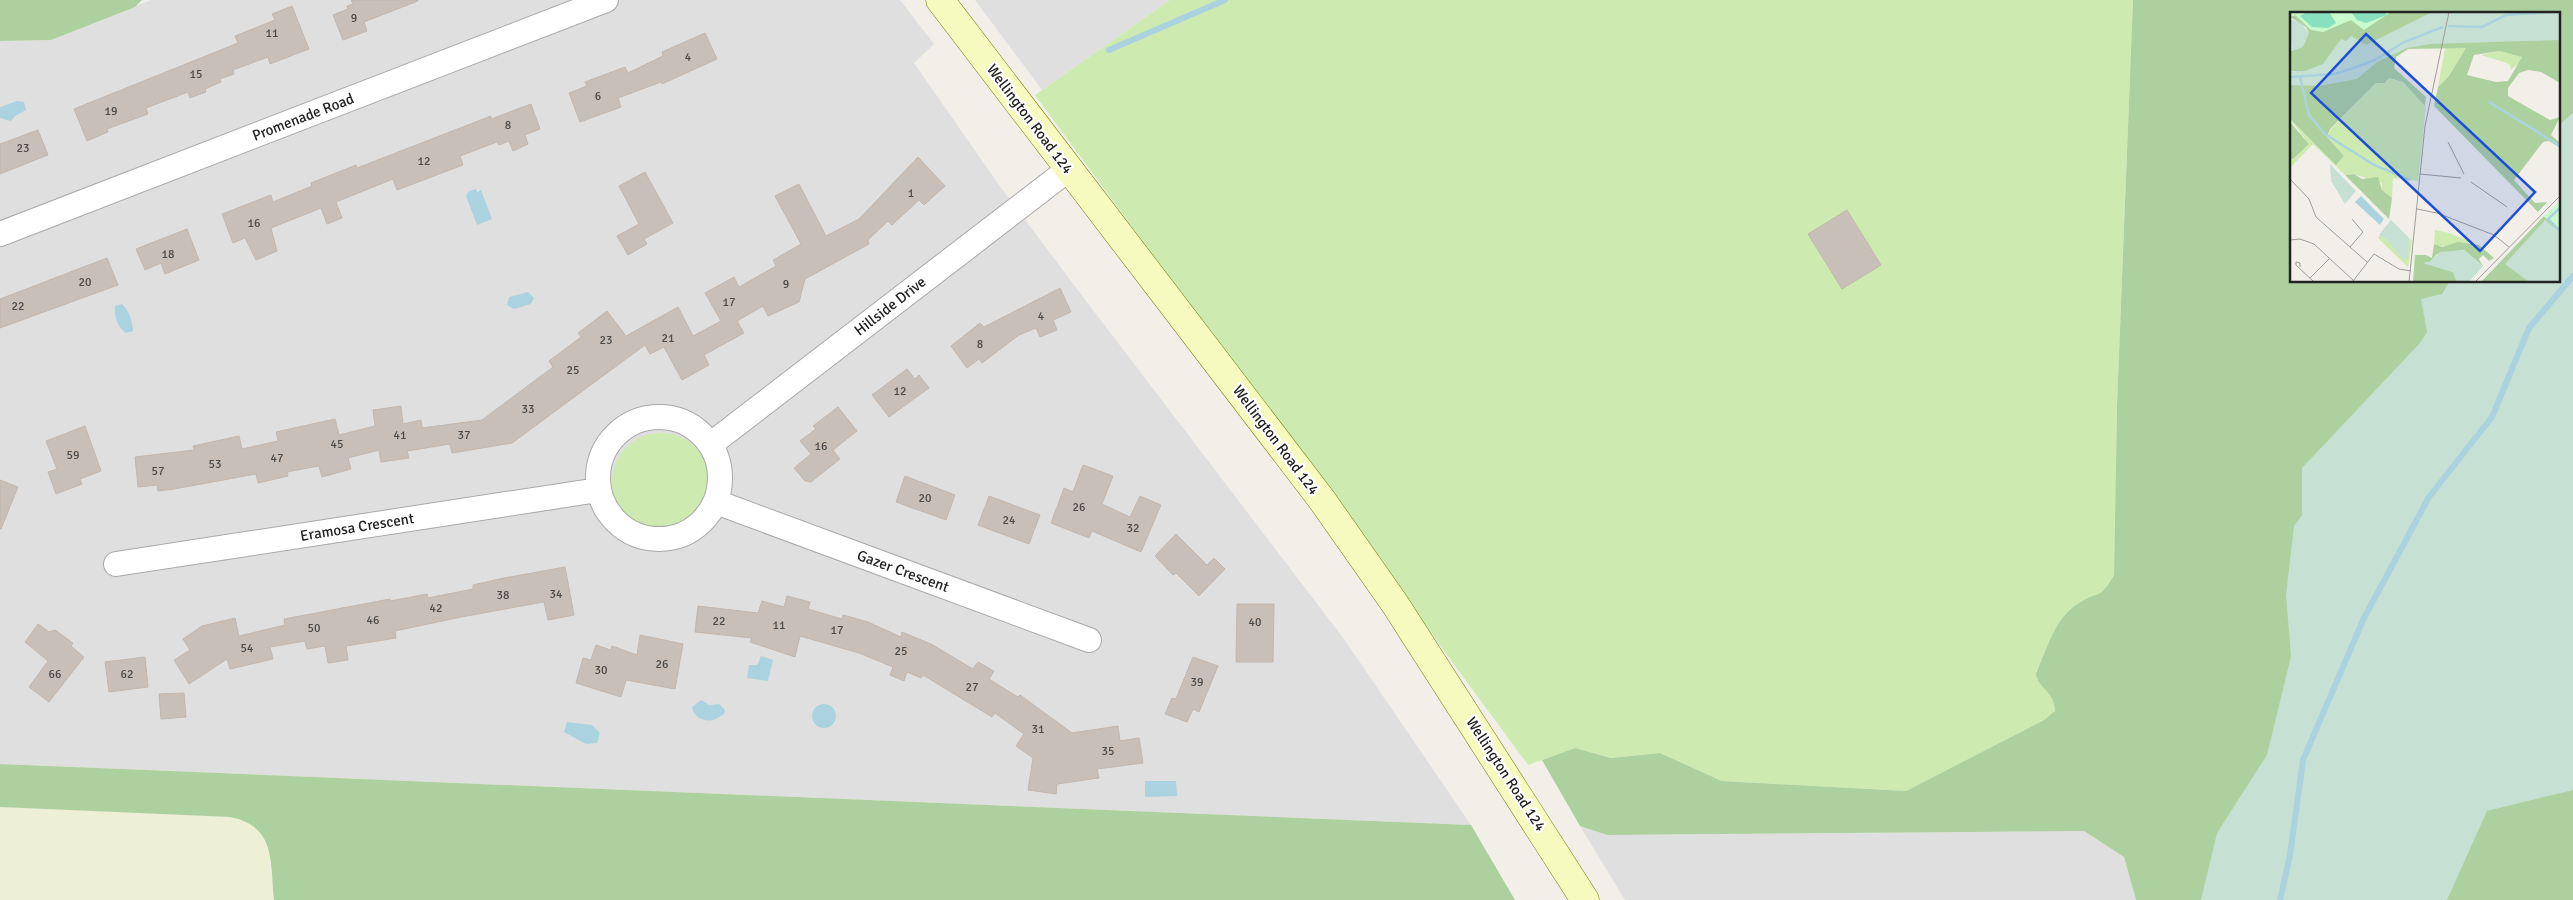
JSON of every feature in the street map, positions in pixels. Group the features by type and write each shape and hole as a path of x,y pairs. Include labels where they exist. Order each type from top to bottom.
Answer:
{"main road":[{"name":"Wellington Road 124","path":"940,0 1316,492 1395,604 1585,900"}],"street":[{"name":"Promenade Road","path":"0,234 606,0"},
{"name":"Hillside Drive","path":"711,444 1069,169"},
{"path":"649,417 672,418 694,427 711,444 719,462 721,482 716,502 706,519 690,532 671,539 650,540 631,534 614,521 603,504 598,490 599,464 609,442 626,426 649,417"},
{"name":"Eramosa Crescent","path":"116,564 598,490"},
{"name":"Gazer Crescent","path":"716,502 1089,640"}],"shaded area":[{"path":"151,0 900,0 934,44 914,63 999,185 1344,639 1471,825 0,764 0,41 51,40"},
{"path":"975,0 1170,0 1042,90"},
{"path":"1580,826 1607,835 2084,831 2124,857 2136,900 1625,900"}],"green space":[{"path":"0,0 142,0 135,7 51,40 0,41"},
{"path":"1170,0 2133,0 2117,405 2114,575 2102,592 2079,603 2064,616 2048,644 2036,672 2050,695 2055,711 2044,720 1906,791 1722,781 1660,753 1611,758 1575,748 1528,765 1035,95"},
{"path":"2133,0 2573,0 2573,900 2136,900 2124,857 2084,831 1607,835 1580,826 1542,760 1575,748 1611,758 1660,753 1722,781 1906,791 2044,720 2055,711 2052,698 2039,682 2036,673 2053,634 2064,616 2079,603 2102,592 2114,575 2117,405"},
{"path":"2573,113 2573,790 2487,811 2447,900 2201,900 2217,833 2267,755 2291,656 2286,595 2294,526 2302,515 2302,468 2420,343 2427,332 2421,299 2442,294 2449,282 2560,282 2560,124"},
{"path":"661,433 680,437 696,447 706,463 710,482 706,501 696,517 680,527 661,531 642,527 626,517 616,501 612,482 616,463 626,447 642,437"},
{"path":"0,764 1471,825 1515,900 274,900 268,847 256,828 245,822 230,817 0,807"},
{"path":"0,807 230,817 247,820 263,832 269,853 274,900 0,900"}],"water":[{"path":"17,101 24,102 26,110 15,116 11,121 0,118 0,107"},
{"path":"476,189 477,192 481,190 492,219 477,225 466,196 468,192"},
{"path":"528,292 534,298 531,304 514,309 507,305 509,297"},
{"path":"122,304 129,313 133,327 133,331 126,333 118,324 115,314 115,306"},
{"path":"761,656 773,660 768,681 747,678 749,665 757,665"},
{"path":"701,700 709,705 719,704 725,710 724,714 714,720 700,718 695,714 692,707"},
{"path":"824,704 833,707 836,716 833,725 824,728 815,725 812,716 815,707"},
{"path":"567,722 592,725 600,733 597,743 586,744 564,732"},
{"path":"1145,781 1176,781 1177,796 1145,797"}],"building":[{"path":"351,0 418,1 364,22 367,31 343,40 333,15 348,9 347,6 353,4"},
{"path":"292,6 309,49 270,64 268,57 233,70 234,74 220,79 221,82 205,89 206,92 190,98 188,92 146,108 148,114 107,129 108,132 87,141 74,109 238,43 235,36 275,20 272,14"},
{"path":"705,33 717,59 662,84 661,82 618,98 621,107 580,122 569,93 587,86 585,82 625,67 628,73 663,56 662,52"},
{"path":"531,104 540,129 525,135 528,144 513,151 509,141 499,145 497,142 460,156 463,165 397,190 393,179 336,202 342,218 327,224 321,208 271,228 277,251 256,260 245,238 233,243 222,214 271,195 273,202 312,186 311,183 356,165 357,168 491,116 491,119"},
{"path":"38,130 48,155 0,174 0,144"},
{"path":"918,157 945,186 924,205 919,200 892,225 888,221 868,240 869,244 805,279 799,302 768,316 763,306 737,321 744,333 704,355 709,365 682,380 664,347 650,354 645,345 512,443 452,453 450,444 407,451 409,458 381,462 379,450 348,458 351,469 322,477 319,466 287,472 288,476 258,483 256,474 158,491 157,485 138,487 135,457 194,450 193,446 239,436 242,449 278,441 276,432 335,419 339,435 375,426 373,410 401,406 403,424 421,420 422,428 482,420 553,367 549,361 581,337 578,333 607,311 626,336 678,307 693,336 721,321 705,293 734,277 739,287 776,266 773,260 801,244 775,196 799,184 826,236 859,219"},
{"path":"645,172 673,223 644,239 647,244 628,255 617,236 639,224 619,186"},
{"path":"1847,210 1881,265 1842,289 1808,234"},
{"path":"187,229 199,260 165,274 161,263 145,270 136,249"},
{"path":"107,258 118,285 0,328 0,299"},
{"path":"1060,288 1071,312 1053,320 1057,330 1040,337 1036,328 1019,335 982,363 979,359 967,368 951,346 980,323 984,327"},
{"path":"907,369 915,379 919,375 929,388 889,417 872,395"},
{"path":"838,407 857,431 833,450 840,459 811,482 805,481 794,468 811,454 800,441 816,429 813,426"},
{"path":"85,426 101,471 80,479 82,484 56,494 48,472 57,469 46,441"},
{"path":"1083,465 1113,476 1102,504 1130,517 1140,496 1161,505 1141,552 1092,531 1089,538 1051,523 1064,488 1073,492"},
{"path":"905,476 955,495 946,520 896,502"},
{"path":"0,480 18,487 1,529 0,529"},
{"path":"989,496 1040,515 1029,544 978,525"},
{"path":"1176,534 1207,565 1214,558 1225,569 1199,596 1176,573 1173,575 1155,556"},
{"path":"565,567 574,615 548,620 544,602 461,617 395,631 396,638 346,646 348,660 328,663 325,646 307,649 305,641 270,647 273,659 230,669 227,659 189,684 174,660 190,650 183,639 202,626 235,618 239,636 285,625 284,619 390,599 390,601 427,594 428,598 473,589 473,585"},
{"path":"787,596 810,602 808,609 842,619 843,615 868,622 901,637 902,632 931,644 973,669 978,662 994,671 989,679 1018,697 1020,695 1072,733 1118,726 1120,741 1139,738 1143,763 1097,769 1099,778 1057,784 1056,794 1028,790 1033,758 1016,746 1024,734 995,713 992,717 923,675 921,678 907,672 904,681 890,675 893,667 859,653 800,636 795,657 750,642 752,638 695,632 698,606 758,613 762,601 784,607"},
{"path":"1237,604 1274,604 1273,662 1236,662"},
{"path":"38,624 49,632 55,630 73,643 71,646 84,657 49,702 29,687 48,661 25,642"},
{"path":"640,635 683,644 675,689 626,680 621,697 576,683 583,658 591,660 596,645 611,650 612,646 637,655"},
{"path":"145,657 148,687 109,692 105,662"},
{"path":"1193,657 1218,666 1199,712 1193,709 1187,722 1165,714 1172,698 1176,699"},
{"path":"184,693 186,717 161,719 159,694"}],"waterway":[{"path":"1109,50 1225,0"},
{"path":"2280,900 2290,855 2303,760 2364,618 2429,497 2492,417 2529,328 2573,276"}]}
